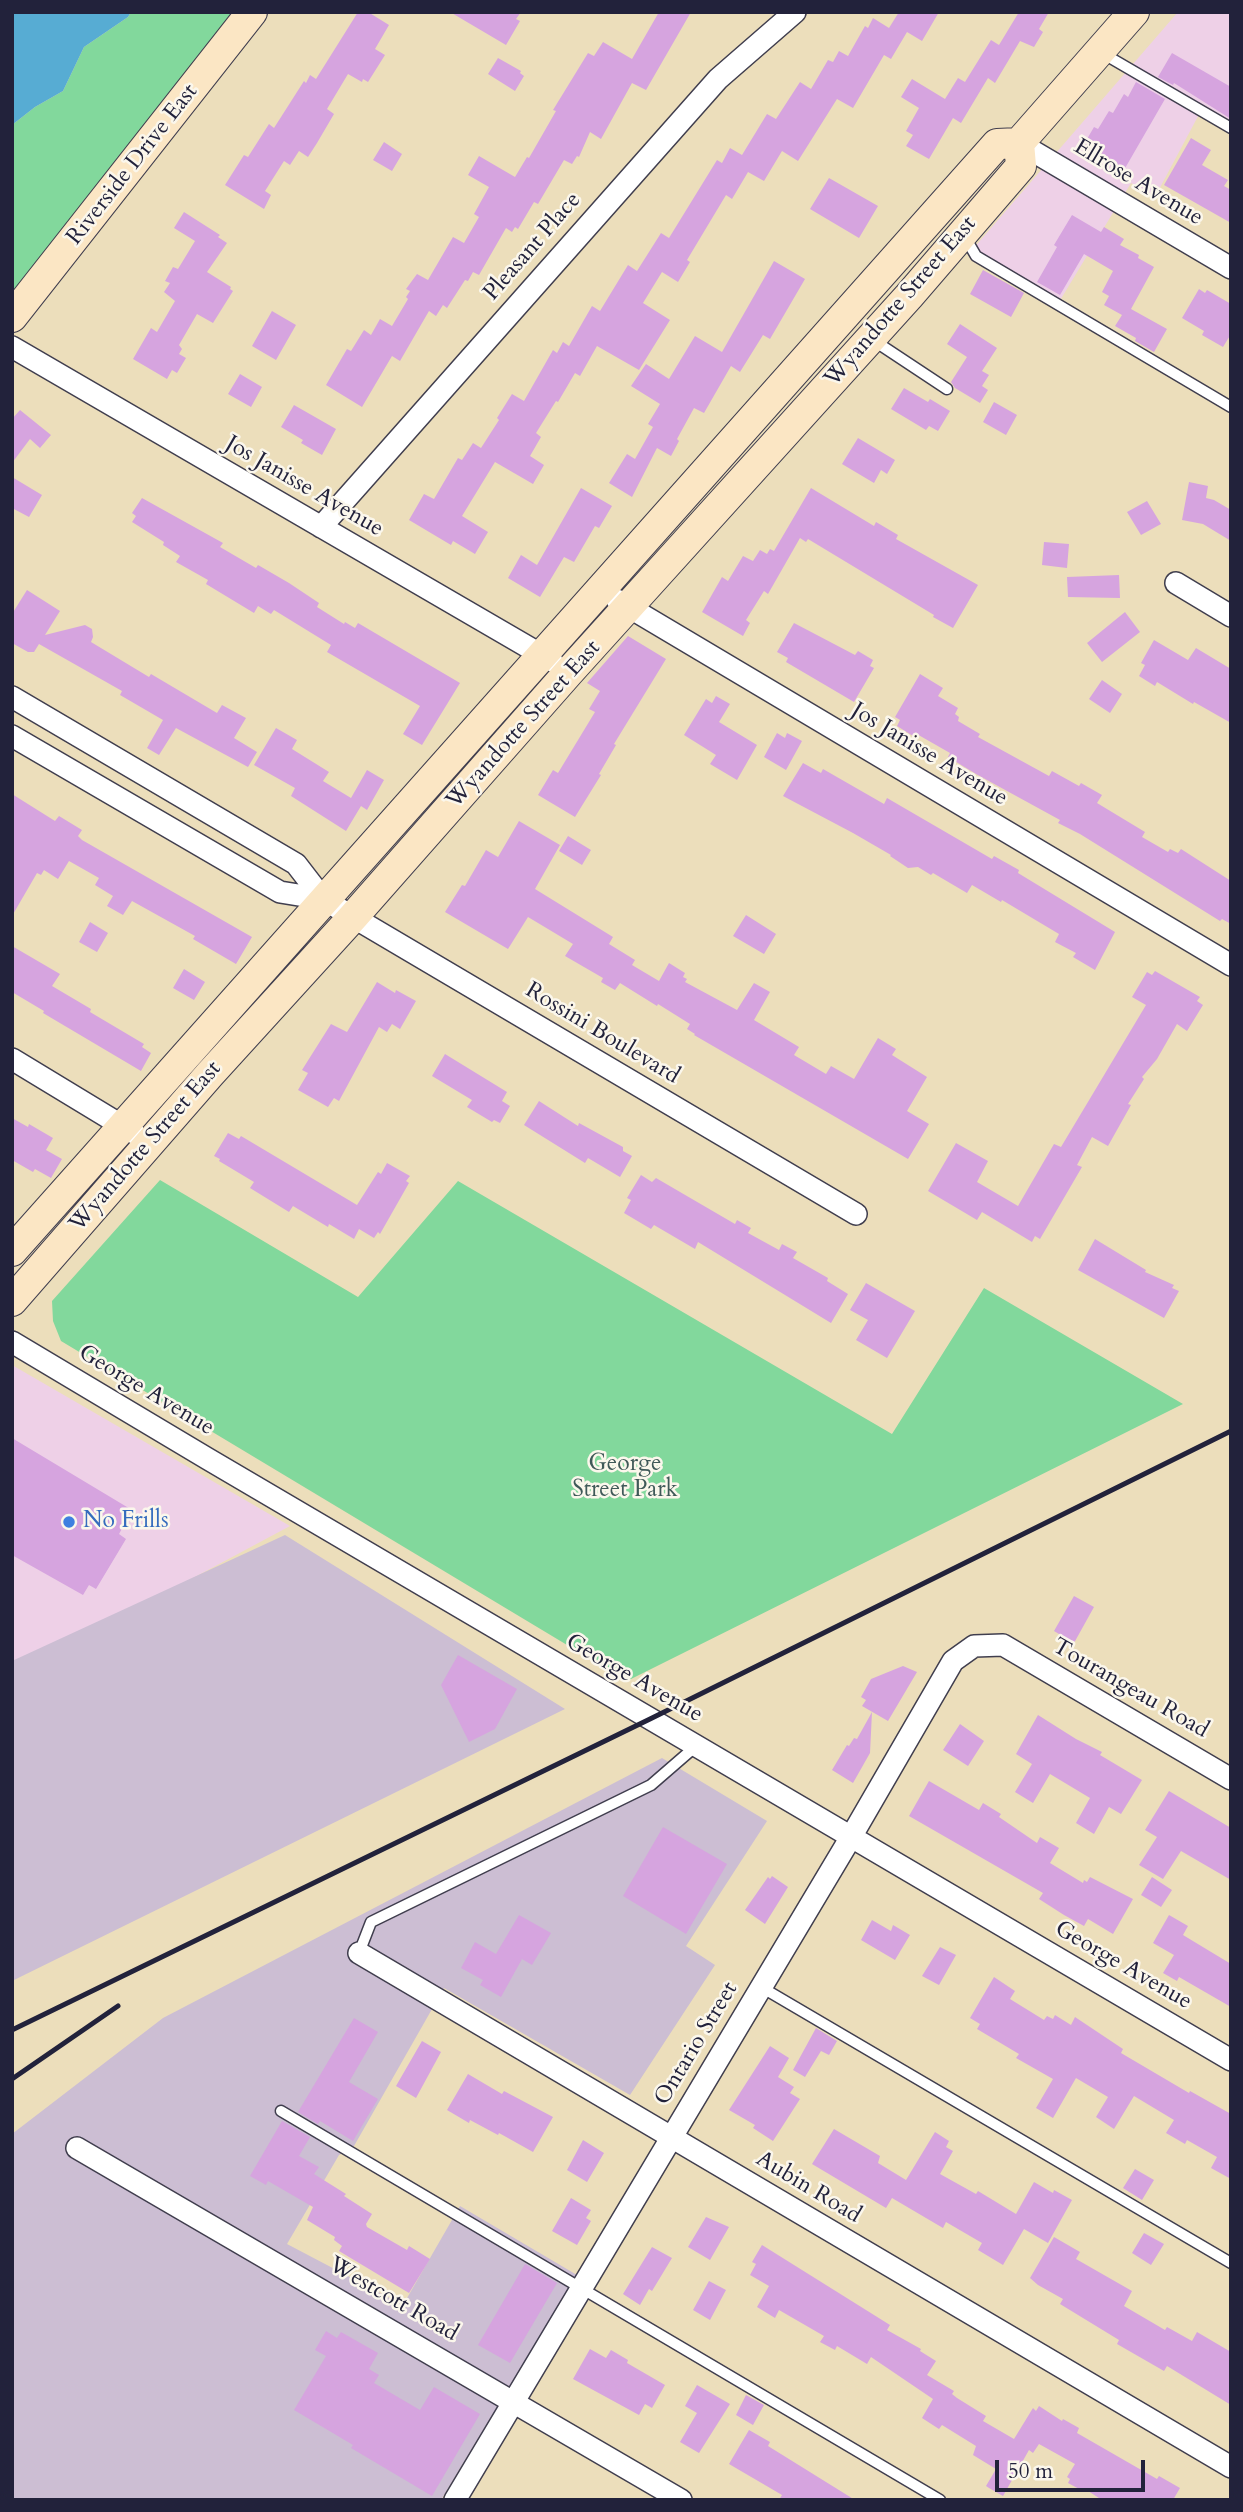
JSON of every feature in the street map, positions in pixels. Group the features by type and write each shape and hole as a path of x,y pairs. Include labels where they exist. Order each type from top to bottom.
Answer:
{"main road":[{"name":"Riverside Drive East","path":"12,317 252,12"},
{"name":"Wyandotte Street East","path":"12,1251 997,144 1019,143 1134,12"},
{"name":"Wyandotte Street East","path":"12,1301 210,1073 353,918 1021,166 1019,143"}],"street":[{"name":"Pleasant Place","path":"321,527 718,79 795,12"},
{"name":"Ellrose Avenue","path":"1019,143 1231,268"},
{"name":"Jos Janisse Avenue","path":"12,346 541,654 569,673"},
{"path":"1176,583 1231,616"},
{"name":"Jos Janisse Avenue","path":"601,589 1231,965"},
{"name":"Rossini Boulevard","path":"12,697 296,864 323,899 353,918 856,1214"},
{"name":"Rossini Boulevard","path":"12,736 279,892 323,899"},
{"path":"117,797 134,768"},
{"path":"12,1059 125,1126 150,1144"},
{"name":"George Avenue","path":"12,1342 1231,2060"},
{"name":"Tourangeau Road","path":"1003,1645 1231,1779"},
{"name":"Ontario Street","path":"455,2500 851,1837 953,1661 974,1646 1003,1645"},
{"name":"Aubin Road","path":"359,1953 1231,2467"},
{"name":"Westcott Road","path":"77,2148 681,2500"}],"lane":[{"path":"1100,51 1231,128"},
{"path":"962,232 976,256 1231,407"},
{"path":"870,338 947,389"},
{"path":"359,1953 371,1922 651,1785 696,1746"},
{"path":"761,1987 1231,2263"},
{"path":"281,2111 940,2500"}],"shaded area":[{"path":"1178,12 1231,12 1231,122 1204,105 1155,197 1131,183 1059,302 972,250"},
{"path":"12,1365 290,1526 12,1675"},
{"path":"285,1535 565,1709 12,1981 12,1661"},
{"path":"662,1758 767,1821 686,1946 715,1965 630,2095 444,1988 354,2146 339,2155 287,2244 403,2305 460,2206 577,2275 441,2500 12,2500 12,2134 163,2018"}],"green space":[{"path":"131,12 235,12 12,300 12,125 35,107 63,91 84,47 128,17"},
{"name":"George Street Park","path":"160,1180 358,1297 458,1181 892,1434 984,1288 1183,1404 627,1681 61,1341 53,1321 52,1301"}],"water":[{"path":"12,12 131,12 128,17 84,47 63,91 35,107 12,125"}],"building":[{"path":"358,12 368,12 389,25 375,49 385,55 368,82 363,79 362,82 348,74 327,109 334,114 317,143 308,157 299,151 290,165 284,161 265,191 271,195 264,209 225,185 244,155 248,157 269,124 274,128 304,81 306,83 310,75 316,79"},
{"path":"450,12 521,12 516,19 520,21 506,45"},
{"path":"659,12 691,12 646,90 632,83 601,139 590,132 579,157 577,156 572,164 564,160 538,204 534,202 518,229 515,227 512,232 506,228 479,275 473,272 447,308 443,305 436,316 429,311 400,361 392,356 362,407 326,385 347,349 351,351 364,330 371,335 380,319 392,326 408,299 406,297 410,291 406,289 417,274 428,280 453,237 464,243 479,217 474,214 489,187 468,175 479,156 515,177 527,157 529,158 556,111 553,110 588,53 594,56 603,42 632,59"},
{"path":"899,12 939,12 922,41 907,32 891,59 884,55 853,108 837,99 798,161 782,151 764,181 748,172 732,199 726,195 687,260 690,262 678,282 662,272 643,303 670,320 639,370 597,346 580,376 575,373 536,433 541,437 530,456 544,465 533,484 495,462 462,516 488,532 475,554 453,541 451,545 409,520 424,494 434,499 458,458 462,460 473,443 481,448 512,394 524,401 553,350 557,353 563,342 569,346 592,306 600,311 628,265 637,271 661,233 669,238 717,160 722,163 730,148 742,155 767,114 776,119 800,82 811,89 828,60 833,62 839,51 848,56 865,26 868,28 873,18 889,28"},
{"path":"1019,12 1049,12 1039,29 1043,32 1034,47 1020,41 995,83 988,78 961,123 953,118 929,159 906,146 913,135 906,131 919,108 901,97 912,79 945,99 958,78 965,82 991,40 999,45"},
{"path":"1172,53 1231,87 1231,119 1174,83 1173,85 1158,77"},
{"path":"498,58 521,71 524,76 515,91 488,74"},
{"path":"1136,82 1165,99 1124,170 1083,146 1094,127 1098,129 1109,111 1113,113 1124,94 1128,97"},
{"path":"1191,138 1211,150 1202,165 1228,180 1224,186 1231,190 1231,223 1164,185"},
{"path":"384,142 402,154 392,171 373,160"},
{"path":"829,178 878,206 859,238 810,209"},
{"path":"184,212 220,235 218,237 227,243 207,272 233,291 213,323 197,314 179,345 182,349 179,354 186,358 177,373 172,370 167,379 133,359 151,328 157,332 175,301 164,292 170,283 165,281 173,267 178,269 195,241 174,228"},
{"path":"1072,215 1101,232 1104,227 1124,239 1120,245 1154,267 1131,309 1167,329 1154,352 1115,326 1122,315 1104,305 1109,296 1102,292 1113,271 1084,254 1060,295 1037,282"},
{"path":"774,261 805,279 770,339 763,335 740,372 731,366 704,413 694,408 671,456 657,448 632,497 609,483 627,454 635,459 653,427 648,424 660,404 631,386 646,364 669,379 695,336 722,352"},
{"path":"983,270 1024,293 1011,317 970,294"},
{"path":"1199,289 1205,293 1207,290 1231,304 1231,334 1223,347 1202,335 1204,331 1182,318"},
{"path":"272,311 296,325 276,360 252,346"},
{"path":"960,324 997,348 982,371 989,375 982,386 988,390 980,403 955,388 951,382 967,357 947,344"},
{"path":"240,374 262,387 251,407 228,394"},
{"path":"904,388 950,411 938,431 929,426 926,430 891,409"},
{"path":"994,402 1017,415 1006,435 983,422"},
{"path":"294,405 336,429 322,455 281,427"},
{"path":"20,410 51,435 40,448 30,439 12,463 12,419"},
{"path":"858,438 895,460 887,474 881,470 874,483 842,464"},
{"path":"12,477 42,495 29,517 12,508"},
{"path":"1189,482 1208,486 1206,498 1231,510 1231,541 1203,524 1182,520"},
{"path":"581,488 612,506 599,528 595,526 574,562 564,557 540,597 508,578 521,555 537,565"},
{"path":"811,488 874,526 876,522 898,535 896,539 978,585 953,628 808,539 806,542 800,538 768,594 764,591 746,620 750,623 743,636 702,612 722,577 728,581 743,556 753,561 760,550 767,554 770,549 774,551"},
{"path":"142,498 223,543 220,547 256,568 258,565 289,583 319,603 317,607 344,624 345,622 355,628 358,623 460,683 422,745 403,734 420,706 327,652 331,645 274,610 271,614 258,606 254,613 206,584 208,580 176,562 180,556 163,545 164,542 132,522 136,516 132,513"},
{"path":"1147,501 1161,524 1141,535 1127,512"},
{"path":"1044,542 1069,544 1067,568 1042,565"},
{"path":"1119,575 1120,598 1068,597 1067,577"},
{"path":"27,590 60,611 45,635 85,625 92,629 91,642 149,677 151,674 217,713 222,705 246,718 234,738 257,752 248,767 176,728 159,755 147,748 163,720 120,695 122,691 39,644 34,652 28,652 12,643 12,614"},
{"path":"1125,612 1140,632 1102,662 1087,643"},
{"path":"794,623 855,655 858,651 873,660 870,666 874,668 854,702 786,662 788,658 777,652"},
{"path":"628,636 666,659 614,744 616,745 599,774 601,775 575,817 538,795 553,770 558,773 595,712 589,709 600,691 587,683"},
{"path":"1154,640 1188,660 1196,648 1231,669 1231,723 1157,682 1155,686 1139,676 1145,665 1141,663"},
{"path":"920,674 943,688 938,696 958,708 955,714 959,717 958,721 980,734 978,737 1049,776 1052,771 1079,786 1081,783 1102,795 1097,803 1145,832 1142,837 1168,852 1170,849 1178,853 1181,849 1231,881 1231,924 1222,919 1220,921 1058,823 1060,820 948,757 950,753 897,726 900,720 895,717"},
{"path":"1102,680 1122,694 1110,713 1089,699"},
{"path":"716,696 730,704 719,722 757,745 737,780 710,764 716,755 684,735 706,699 712,703"},
{"path":"276,728 297,740 292,749 329,772 323,781 351,798 367,770 384,780 367,810 361,806 346,831 291,796 295,788 254,765"},
{"path":"777,733 785,738 787,733 802,741 786,770 764,757"},
{"path":"803,763 821,773 823,769 884,804 887,798 992,859 994,856 1019,870 1018,873 1115,932 1095,970 1073,957 1076,953 1055,942 1059,934 1002,900 1001,902 972,885 967,893 933,873 931,875 918,867 908,868 853,833 783,796"},
{"path":"12,794 55,821 59,816 82,830 78,836 82,840 252,937 236,964 193,939 195,936 132,901 123,915 107,906 113,896 95,885 99,878 69,861 58,879 44,870 41,875 37,873 12,916"},
{"path":"519,821 560,845 535,889 613,937 609,944 635,960 632,965 659,981 669,963 685,973 685,982 737,1010 754,983 770,992 754,1020 799,1047 794,1055 826,1074 831,1066 854,1079 878,1038 896,1049 892,1055 927,1077 907,1111 929,1124 908,1159 694,1035 687,1029 690,1024 658,1004 657,1006 620,983 615,990 601,982 603,978 565,956 573,944 528,917 508,949 445,912 462,885 465,886 486,850 498,857"},
{"path":"568,836 591,850 582,865 559,851"},
{"path":"746,915 776,934 764,954 733,936"},
{"path":"90,922 108,933 97,952 79,942"},
{"path":"12,946 60,974 52,986 144,1044 142,1047 151,1053 141,1071 12,992"},
{"path":"184,969 205,982 194,1000 173,988"},
{"path":"1155,971 1200,997 1197,1001 1203,1005 1187,1031 1177,1024 1157,1059 1142,1077 1144,1079 1128,1104 1131,1105 1108,1146 1092,1137 1077,1165 1082,1167 1040,1239 1035,1236 1032,1242 982,1212 977,1220 928,1191 956,1143 988,1161 977,1182 1018,1206 1054,1144 1061,1147 1146,1005 1132,997 1147,972 1152,975"},
{"path":"377,982 416,1001 400,1029 392,1024 387,1032 379,1027 339,1101 334,1098 328,1107 298,1090 308,1073 302,1070 331,1024 347,1032"},
{"path":"445,1054 507,1092 502,1101 510,1106 500,1123 494,1120 492,1122 467,1107 472,1100 432,1076"},
{"path":"539,1101 578,1126 579,1123 623,1147 623,1151 632,1156 620,1177 588,1158 585,1163 524,1125"},
{"path":"12,1118 53,1138 46,1150 62,1159 51,1178 12,1160"},
{"path":"228,1133 239,1139 241,1136 357,1205 387,1163 410,1176 406,1181 409,1183 380,1234 378,1232 374,1238 359,1229 354,1239 293,1206 289,1212 250,1188 254,1182 214,1156"},
{"path":"641,1175 652,1182 656,1178 735,1224 737,1220 751,1228 748,1233 779,1250 782,1244 797,1252 793,1258 828,1278 827,1281 848,1294 831,1323 698,1242 695,1249 654,1225 651,1229 624,1213 631,1200 627,1198"},
{"path":"1095,1239 1146,1270 1145,1272 1174,1285 1172,1288 1179,1291 1164,1318 1078,1270"},
{"path":"866,1283 915,1311 887,1358 856,1340 868,1320 850,1310"},
{"name":"No Frills","path":"12,1438 132,1510 119,1534 126,1539 96,1589 89,1585 83,1595 12,1555"},
{"path":"1074,1596 1094,1607 1074,1643 1054,1631"},
{"path":"458,1655 517,1689 495,1729 469,1742 441,1685"},
{"path":"903,1666 917,1672 888,1721 862,1706 866,1700 861,1697 871,1679"},
{"path":"872,1712 870,1753 853,1783 832,1770 847,1745 849,1746 854,1738 857,1739"},
{"path":"1038,1715 1102,1752 1100,1755 1142,1780 1121,1814 1109,1807 1094,1834 1076,1823 1090,1798 1050,1774 1033,1803 1015,1792 1032,1764 1016,1754"},
{"path":"960,1724 984,1741 968,1766 943,1750"},
{"path":"929,1781 979,1810 983,1803 1037,1843 1040,1837 1059,1848 1050,1863 1083,1883 1090,1877 1133,1899 1113,1934 1088,1919 1084,1926 1064,1915 1039,1899 1043,1893 909,1816"},
{"path":"1169,1791 1231,1828 1231,1880 1181,1851 1163,1879 1139,1865 1157,1837 1145,1830"},
{"path":"663,1827 727,1864 686,1934 623,1896"},
{"path":"772,1876 788,1887 765,1924 745,1910 768,1877 770,1879"},
{"path":"1152,1877 1172,1890 1161,1907 1141,1895"},
{"path":"519,1915 551,1933 532,1965 522,1959 501,1997 480,1985 483,1980 461,1968 475,1942 496,1954"},
{"path":"1169,1915 1188,1926 1183,1935 1231,1964 1231,2007 1179,1977 1177,1981 1163,1973 1174,1955 1153,1943"},
{"path":"872,1920 891,1931 893,1925 910,1935 895,1960 861,1940"},
{"path":"940,1947 956,1955 939,1985 922,1976"},
{"path":"994,1977 1015,1991 1010,1999 1044,2020 1047,2016 1053,2019 1055,2015 1071,2025 1075,2017 1123,2049 1121,2053 1231,2114 1231,2179 1211,2168 1217,2157 1187,2140 1185,2144 1166,2133 1174,2120 1134,2096 1114,2129 1096,2117 1108,2097 1076,2078 1053,2118 1036,2108 1053,2079 1016,2058 1019,2054 977,2029 980,2024 970,2018"},
{"path":"354,2018 378,2032 349,2082 378,2099 353,2141 320,2121 318,2124 298,2112"},
{"path":"816,2028 837,2041 829,2055 821,2051 805,2077 793,2070"},
{"path":"422,2041 441,2052 416,2098 396,2086"},
{"path":"770,2046 789,2058 778,2077 794,2087 790,2093 800,2099 773,2141 753,2128 755,2125 729,2110"},
{"path":"468,2074 502,2094 504,2091 553,2117 533,2152 499,2133 498,2135 470,2120 469,2123 447,2110"},
{"path":"282,2121 310,2137 299,2156 319,2167 314,2174 372,2214 367,2227 407,2250 409,2246 430,2259 409,2293 339,2251 342,2246 334,2240 335,2237 307,2220 313,2207 268,2181 266,2185 250,2176"},
{"path":"834,2129 880,2156 878,2163 906,2180 935,2132 949,2141 946,2147 953,2151 940,2174 976,2194 978,2191 1016,2214 1034,2182 1072,2200 1048,2243 1024,2229 1003,2265 978,2250 982,2243 946,2222 943,2228 892,2198 886,2208 812,2164"},
{"path":"583,2140 604,2153 587,2182 567,2170"},
{"path":"1135,2169 1154,2180 1142,2200 1123,2188"},
{"path":"571,2198 591,2210 586,2218 591,2221 577,2245 552,2231"},
{"path":"706,2217 729,2227 710,2260 688,2247"},
{"path":"1144,2233 1164,2244 1151,2265 1132,2253"},
{"path":"1054,2237 1080,2252 1076,2259 1132,2291 1124,2306 1165,2330 1167,2327 1192,2341 1197,2332 1231,2352 1231,2405 1167,2366 1164,2371 1117,2344 1119,2340 1060,2304 1063,2299 1030,2278"},
{"path":"762,2245 890,2325 887,2330 921,2349 920,2351 936,2361 927,2375 954,2391 952,2394 957,2398 986,2416 983,2421 1014,2439 1033,2408 1036,2411 1039,2406 1079,2428 1077,2433 1157,2479 1159,2476 1180,2488 1173,2500 1102,2500 1085,2489 1083,2491 1068,2483 1070,2479 1067,2477 1075,2464 1039,2444 1033,2453 1029,2450 1003,2496 989,2488 986,2486 996,2469 973,2455 976,2446 942,2425 939,2429 922,2418 933,2399 871,2357 867,2364 837,2346 835,2350 820,2342 824,2336 779,2310 775,2318 757,2307 769,2286 750,2275 756,2264 752,2262"},
{"path":"652,2247 672,2258 640,2305 623,2294"},
{"path":"525,2264 557,2283 510,2363 478,2345"},
{"path":"709,2281 726,2290 710,2320 693,2310"},
{"path":"326,2331 337,2338 341,2332 378,2353 369,2369 379,2375 374,2383 420,2410 434,2387 480,2414 432,2496 351,2448 353,2445 294,2410 326,2356 315,2350"},
{"path":"590,2349 606,2358 611,2350 628,2360 627,2363 665,2385 652,2408 645,2404 639,2415 573,2379"},
{"path":"697,2385 730,2404 699,2453 680,2442 697,2413 685,2406"},
{"path":"746,2395 764,2405 753,2425 736,2415"},
{"path":"749,2430 770,2442 768,2446 855,2500 779,2500 782,2495 729,2464"}],"railway":[{"path":"12,2030 650,1719 1231,1431"},
{"path":"12,2079 118,2006"}],"place":[{"name":"No Frills","path":"69,1522"}]}
